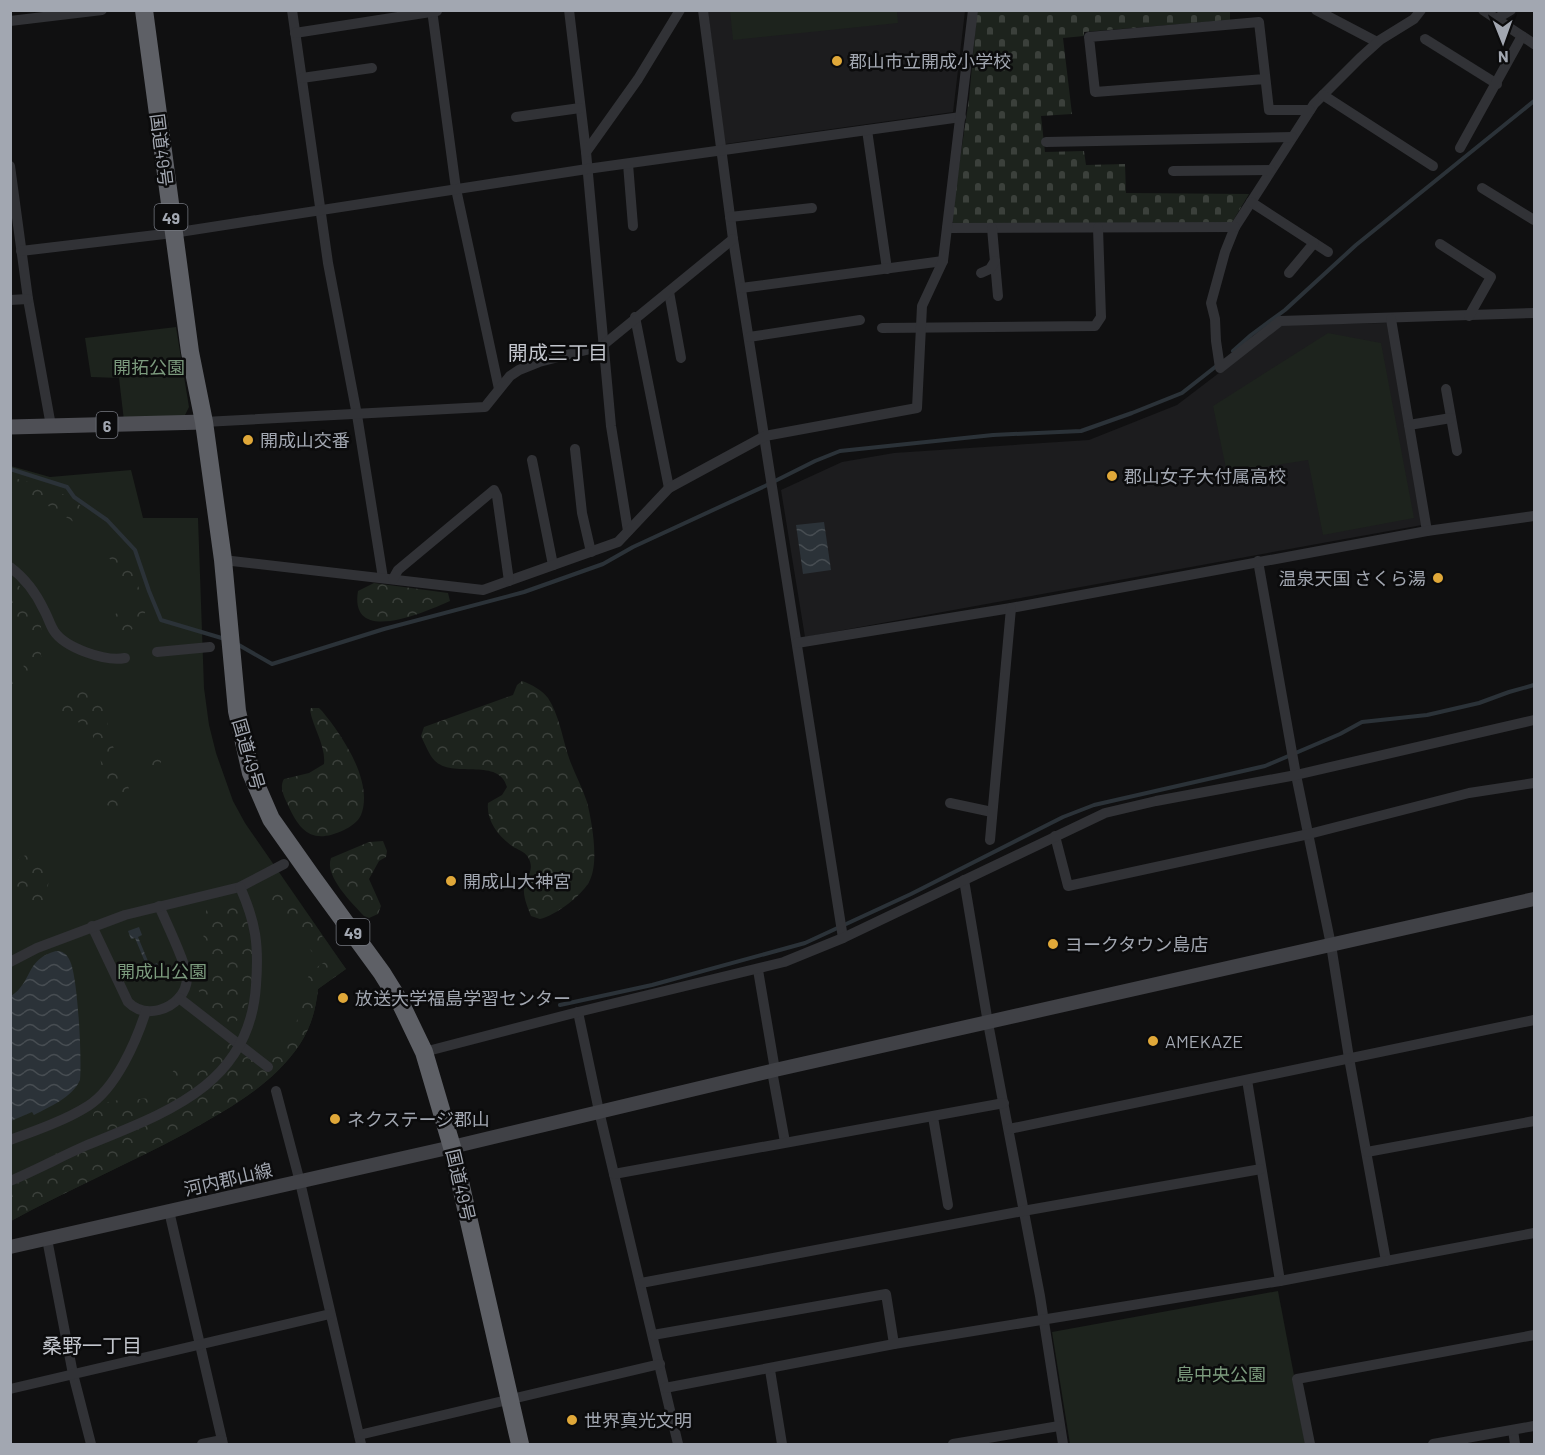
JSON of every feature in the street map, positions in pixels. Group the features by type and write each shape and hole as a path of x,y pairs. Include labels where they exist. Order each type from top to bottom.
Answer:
{"highway":[{"name":"国道49号","path":"144,10 190,352 204,422 223,560 237,711 251,773 271,819 382,973 400,1002 424,1052 453,1147 520,1444"}],"main road":[{"name":"6","path":"10,427 204,422"}],"street":[{"path":"10,21 102,10"},
{"path":"292,10 328,263 388,579"},
{"path":"569,10 586,152 610,426 628,531"},
{"path":"586,152 638,79 680,10"},
{"path":"703,10 733,239 843,938"},
{"path":"223,560 483,590 618,542 669,488 765,435 917,408 922,306 943,261 973,10"},
{"path":"1316,10 1377,42"},
{"path":"1420,10 1414,19 1377,42 1310,110 1235,227 1225,252 1211,303 1220,368 1280,321 1534,313"},
{"path":"1484,10 1534,44"},
{"path":"1496,19 1511,10"},
{"path":"296,33 434,11 456,189 499,389"},
{"path":"1265,79 1095,92 1089,37 1259,22 1269,110 1310,110"},
{"path":"1460,148 1522,36"},
{"path":"1425,39 1497,84"},
{"path":"302,78 372,68"},
{"path":"1323,95 1433,166"},
{"path":"516,117 580,108"},
{"path":"21,251 321,212 587,169 961,117"},
{"path":"867,129 888,269"},
{"path":"1046,142 1292,137"},
{"path":"628,164 633,226"},
{"path":"10,166 27,299 51,426"},
{"path":"1173,171 1271,170"},
{"path":"1482,188 1534,220"},
{"path":"1251,202 1328,252"},
{"path":"730,217 812,208"},
{"path":"946,228 1235,227"},
{"path":"992,228 998,296"},
{"path":"882,328 1095,326 1101,317 1098,228"},
{"path":"204,422 485,407 510,376 538,362 602,346 733,239"},
{"path":"1289,273 1314,243"},
{"path":"1440,244 1491,277 1469,316"},
{"path":"741,288 943,261"},
{"path":"981,273 990,269 995,261"},
{"path":"669,292 681,358"},
{"path":"10,300 27,299"},
{"path":"635,317 669,488"},
{"path":"1391,319 1427,531"},
{"path":"749,337 860,320"},
{"path":"1446,389 1457,451"},
{"path":"1409,425 1451,418"},
{"path":"575,449 582,513 591,552"},
{"path":"532,460 553,565"},
{"path":"388,579 494,489 497,496 509,581"},
{"path":"797,643 1011,609 1427,531 1534,516"},
{"path":"1258,561 1296,775 1331,945 1348,1058 1386,1261"},
{"path":"10,567 20,574 37,595 54,632 67,642 89,653 104,658 125,658"},
{"path":"990,840 1011,609"},
{"path":"157,652 210,647"},
{"path":"424,1052 784,962 843,938 1105,813 1156,801 1296,775 1534,720"},
{"path":"1055,836 1068,886 1309,834 1469,793 1534,783"},
{"path":"950,803 992,812"},
{"path":"10,962 37,948 92,926 159,906 240,887 284,864"},
{"path":"964,880 988,1023 1044,1321 1063,1444"},
{"path":"10,1181 155,1118 202,1090 216,1077 240,1044 254,1007 258,950 251,912 240,887"},
{"name":"河内郡山線","path":"10,1247 453,1147 774,1070 1534,899"},
{"path":"92,926 128,1002 146,1011 162,1010 179,998 184,990 187,974 159,906"},
{"path":"758,970 785,1142"},
{"path":"179,998 267,1067"},
{"path":"10,1140 89,1105 105,1089 121,1067 146,1011"},
{"path":"578,1012 599,1111 678,1444"},
{"path":"1009,1129 1534,1020"},
{"path":"1247,1080 1280,1281"},
{"path":"276,1091 300,1182 360,1440 509,1400 660,1364"},
{"path":"614,1174 785,1142 933,1118 1004,1103"},
{"path":"933,1118 948,1204"},
{"path":"1367,1152 1534,1121"},
{"path":"641,1283 1261,1169"},
{"path":"169,1211 223,1442 202,1444"},
{"path":"665,1388 770,1370 894,1344 1280,1281 1534,1233"},
{"path":"47,1239 74,1374 91,1444"},
{"path":"653,1335 886,1294 894,1344"},
{"path":"10,1389 330,1314"},
{"path":"1310,1444 1297,1379 1534,1335"},
{"path":"770,1370 782,1444"},
{"path":"952,1444 1059,1426"},
{"path":"1433,1444 1534,1426"},
{"path":"1513,1430 1515,1444"}],"shaded area":[{"name":"郡山市立開成小学校","path":"708,11 965,11 953,112 725,144"},
{"name":"郡山女子大付属高校","path":"1388,323 1422,525 805,637 781,490 842,462 894,453 1089,440 1177,405 1282,325"}],"green space":[{"path":"730,11 897,11 898,23 733,40"},
{"path":"977,11 1230,11 1230,20 1084,32 1084,36 1063,38 1072,114 1041,116 1045,152 1084,151 1086,165 1125,164 1126,193 1249,194 1231,224 954,224 951,220 969,99"},
{"name":"開拓公園","path":"176,327 189,407 184,417 124,421 119,378 91,377 85,338"},
{"path":"1328,333 1381,343 1414,518 1323,535 1308,460 1227,473 1213,406"},
{"name":"開成山公園","path":"11,466 50,477 131,470 143,518 198,518 204,688 209,725 216,753 233,801 245,823 346,969 318,989 312,1018 300,1044 289,1059 263,1084 218,1115 186,1133 11,1221"},
{"path":"11,477 61,493 87,512 87,519 77,524 42,502 11,492"},
{"path":"121,549 131,564 147,607 136,626 121,634 110,630 109,617 134,603 132,595 108,556"},
{"path":"11,577 37,610 41,634 38,635 16,624 11,616"},
{"path":"374,583 448,593 450,601 408,617 377,621 365,617 358,608 358,591"},
{"path":"20,643 40,650 41,665 31,683 11,691 11,678 21,675 24,668 17,646"},
{"path":"522,681 543,693 555,711 570,761 587,802 594,841 593,872 587,886 561,909 540,919 531,916 524,895 525,884 531,870 528,857 502,837 494,827 489,815 488,803 502,795 507,787 502,778 486,770 443,766 433,759 421,736 424,727 513,695 517,685"},
{"path":"75,684 89,686 100,701 129,790 130,800 125,807 110,808 103,801 103,782 98,749 89,731 78,722 60,718 57,707 59,698"},
{"path":"311,708 319,708 347,746 360,774 363,788 364,802 358,820 344,830 324,836 310,834 298,823 282,789 284,779 309,773 324,764 323,750"},
{"path":"146,752 154,752 161,759 161,767 154,774 146,774 139,767 139,759"},
{"path":"383,841 387,851 386,857 379,861 369,879 381,906 378,914 369,918 364,916 340,889 332,873 331,858 369,842"},
{"path":"36,856 43,861 48,876 46,894 42,903 37,909 31,910 21,904 16,880 16,868 20,857"},
{"path":"280,888 290,890 331,949 322,954 312,952 293,926 259,904 258,899 263,894"},
{"path":"230,905 242,909 249,921 253,964 249,1000 243,1014 235,1021 224,1021 216,1015 197,989 196,984 207,909"},
{"path":"336,956 346,969 318,989 312,1018 304,1038 289,1059 263,1084 186,1133 11,1221 11,1174 88,1139 94,1129 93,1116 97,1108 105,1103 158,1095 176,1069 180,1066 195,1074 211,1062 216,1049 228,1041 264,1059 271,1056 285,1042 295,1024 302,1005 305,983 310,975 320,965"},
{"name":"島中央公園","path":"1278,1291 1307,1444 1070,1444 1052,1332"}],"water":[{"path":"824,522 831,570 803,574 796,525"},
{"path":"139,927 142,935 138,937 150,966 157,963 161,973 143,980 139,971 147,967 135,938 131,939 128,931"},
{"path":"56,951 66,955 73,970 79,1019 80,1080 72,1092 53,1105 34,1115 32,1112 11,1121 11,996 23,984 39,959"}],"waterway":[{"path":"1233,351 1285,310 1356,245 1534,101"},
{"path":"237,644 272,664 384,629 524,592 603,564 633,547 840,451 993,435 1081,431 1182,393 1219,364"},
{"path":"10,469 67,487 74,497 107,520 135,550 161,620 225,639"},
{"path":"560,1005 652,985 805,943 911,894 1063,817 1094,805 1265,766 1340,734 1362,722 1427,715 1479,703 1534,685"}],"place":[{"name":"郡山市立開成小学校","path":"837,61"},
{"name":"開成山交番","path":"248,440"},
{"name":"郡山女子大付属高校","path":"1112,476"},
{"name":"温泉天国 さくら湯","path":"1438,578"},
{"name":"開成山大神宮","path":"451,881"},
{"name":"ヨークタウン島店","path":"1053,944"},
{"name":"放送大学福島学習センター","path":"343,998"},
{"name":"AMEKAZE","path":"1153,1041"},
{"name":"ネクステージ郡山","path":"335,1119"},
{"name":"世界真光文明","path":"572,1420"}],"district":[{"name":"開成三丁目","path":"558,352"},
{"name":"桑野一丁目","path":"92,1345"}]}
